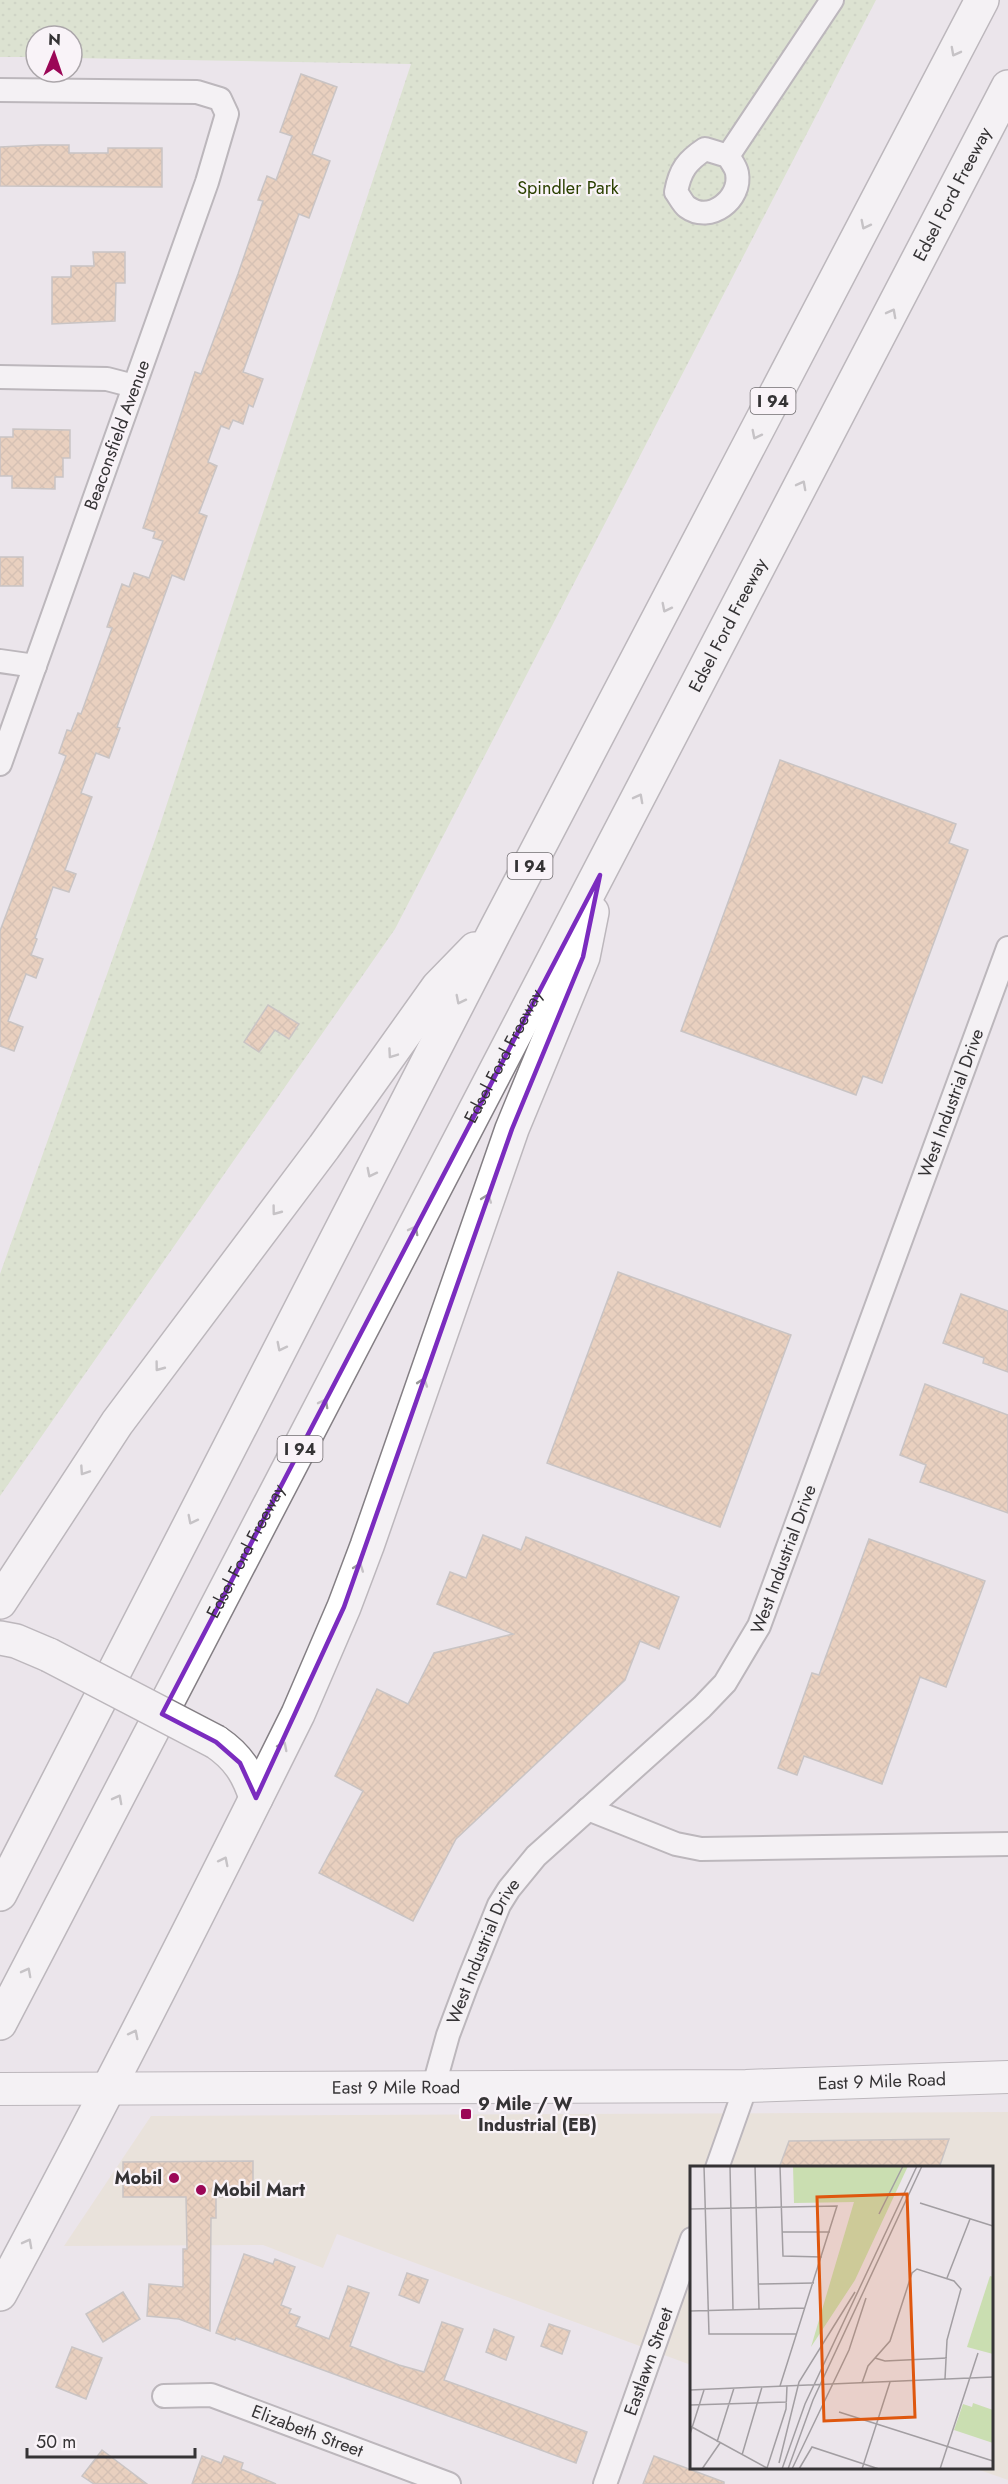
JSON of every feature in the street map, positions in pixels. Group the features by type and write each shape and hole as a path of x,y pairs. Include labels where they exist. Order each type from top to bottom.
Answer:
{"highway":[{"name":"I 94","path":"0,1894 496,929 982,0"},
{"name":"Edsel Ford Freeway","path":"0,2024 600,875 1008,87"},
{"path":"0,2294 110,2087 131,2040 256,1798 298,1714 344,1607 509,1139 583,957 600,875"},
{"path":"0,1602 117,1423 324,1147 438,987 496,929"},
{"path":"0,1638 16,1641 50,1655 216,1742 240,1763 249,1777 256,1798"}],"main road":[{"name":"East 9 Mile Road","path":"0,2089 746,2086 1008,2077"}],"street":[{"path":"728,156 831,0"},
{"name":"Beaconsfield Avenue","path":"0,90 197,92 220,99 227,114 223,136 0,764"},
{"path":"0,377 107,379 134,386"},
{"path":"0,661 35,666"},
{"name":"West Industrial Drive","path":"433,2089 448,2035 499,1905 518,1876 588,1809 702,1707 730,1675 759,1626 1008,948"},
{"path":"588,1809 676,1844 701,1849 1008,1844"},
{"path":"718,2166 746,2086"},
{"name":"Eastlawn Street","path":"605,2484 690,2245"},
{"name":"Elizabeth Street","path":"164,2396 211,2395 449,2484"}],"highlighted area":[{"path":"600,875 583,957 512,1129 344,1607 256,1798 240,1763 216,1742 162,1714"}],"shaded area":[{"path":"1008,2112 1008,2480 977,2469 993,2469 993,2166 690,2166 690,2365 337,2234 323,2268 263,2245 64,2246 151,2116"}],"green space":[{"name":"Spindler Park","path":"0,0 876,0 395,929 0,1496 0,1274 156,837 411,64 84,58 84,24 24,24 24,57 0,57"}],"building":[{"path":"301,74 337,87 312,154 330,161 309,218 299,214 243,372 263,379 253,407 249,405 243,424 233,420 229,429 221,426 208,462 217,466 199,513 207,516 184,580 172,575 117,727 120,728 109,758 96,753 81,793 92,797 65,870 76,874 69,892 53,887 35,938 37,939 31,955 43,959 36,978 26,974 8,1021 23,1027 14,1051 0,1046 0,931 66,756 59,753 67,730 71,731 78,713 81,714 112,628 107,627 122,584 129,587 134,573 149,578 163,541 153,538 155,532 143,528 195,372 201,374 238,274 263,201 258,200 267,176 276,180 292,136 280,132"},
{"path":"69,145 69,153 108,153 108,148 162,148 162,187 0,186 0,147"},
{"path":"93,252 125,252 125,283 116,283 115,321 52,324 52,277 71,277 71,266 94,266"},
{"path":"13,429 70,430 70,458 63,458 63,477 55,477 55,489 12,488 12,476 0,476 0,437 13,437"},
{"path":"0,557 23,557 23,586 0,586"},
{"path":"780,760 956,824 949,843 968,850 882,1083 863,1076 856,1095 681,1031"},
{"path":"268,1005 299,1024 289,1039 275,1030 259,1052 244,1042"},
{"path":"618,1272 791,1335 720,1527 547,1463"},
{"path":"961,1294 1008,1311 1008,1372 983,1363 984,1358 943,1343"},
{"path":"925,1384 1008,1415 1008,1513 920,1482 926,1465 900,1455"},
{"path":"483,1535 521,1550 526,1537 679,1597 659,1649 640,1641 625,1680 456,1839 413,1921 319,1873 363,1791 335,1776 377,1689 408,1704 434,1653 513,1634 437,1604 450,1572 466,1578"},
{"path":"869,1539 985,1581 946,1687 920,1677 882,1784 804,1756 797,1775 778,1768 812,1673 819,1675"},
{"path":"949,2139 940,2166 780,2166 789,2141"},
{"path":"253,2161 253,2196 216,2197 216,2218 211,2218 210,2331 179,2319 147,2316 149,2284 183,2287 183,2249 187,2249 186,2197 123,2197 123,2162"},
{"path":"244,2254 273,2264 275,2259 295,2267 281,2305 291,2309 289,2313 300,2317 296,2326 329,2339 348,2286 369,2293 350,2346 399,2365 424,2372 442,2322 463,2329 444,2380 587,2432 576,2463 236,2338 235,2340 216,2333"},
{"path":"407,2273 428,2280 419,2303 399,2295"},
{"path":"123,2292 140,2319 103,2342 86,2314"},
{"path":"549,2324 570,2331 562,2354 541,2346"},
{"path":"494,2329 514,2337 506,2360 486,2352"},
{"path":"72,2347 102,2358 86,2399 56,2387"},
{"path":"102,2450 147,2484 94,2484 82,2476"},
{"path":"202,2456 221,2463 224,2456 243,2463 241,2469 276,2484 192,2484"},
{"path":"654,2456 724,2482 724,2484 643,2484"}],"place":[{"name":"9 Mile / W Industrial (EB)","path":"466,2114"},
{"name":"Mobil","path":"174,2178"},
{"name":"Mobil Mart","path":"201,2190"}]}
